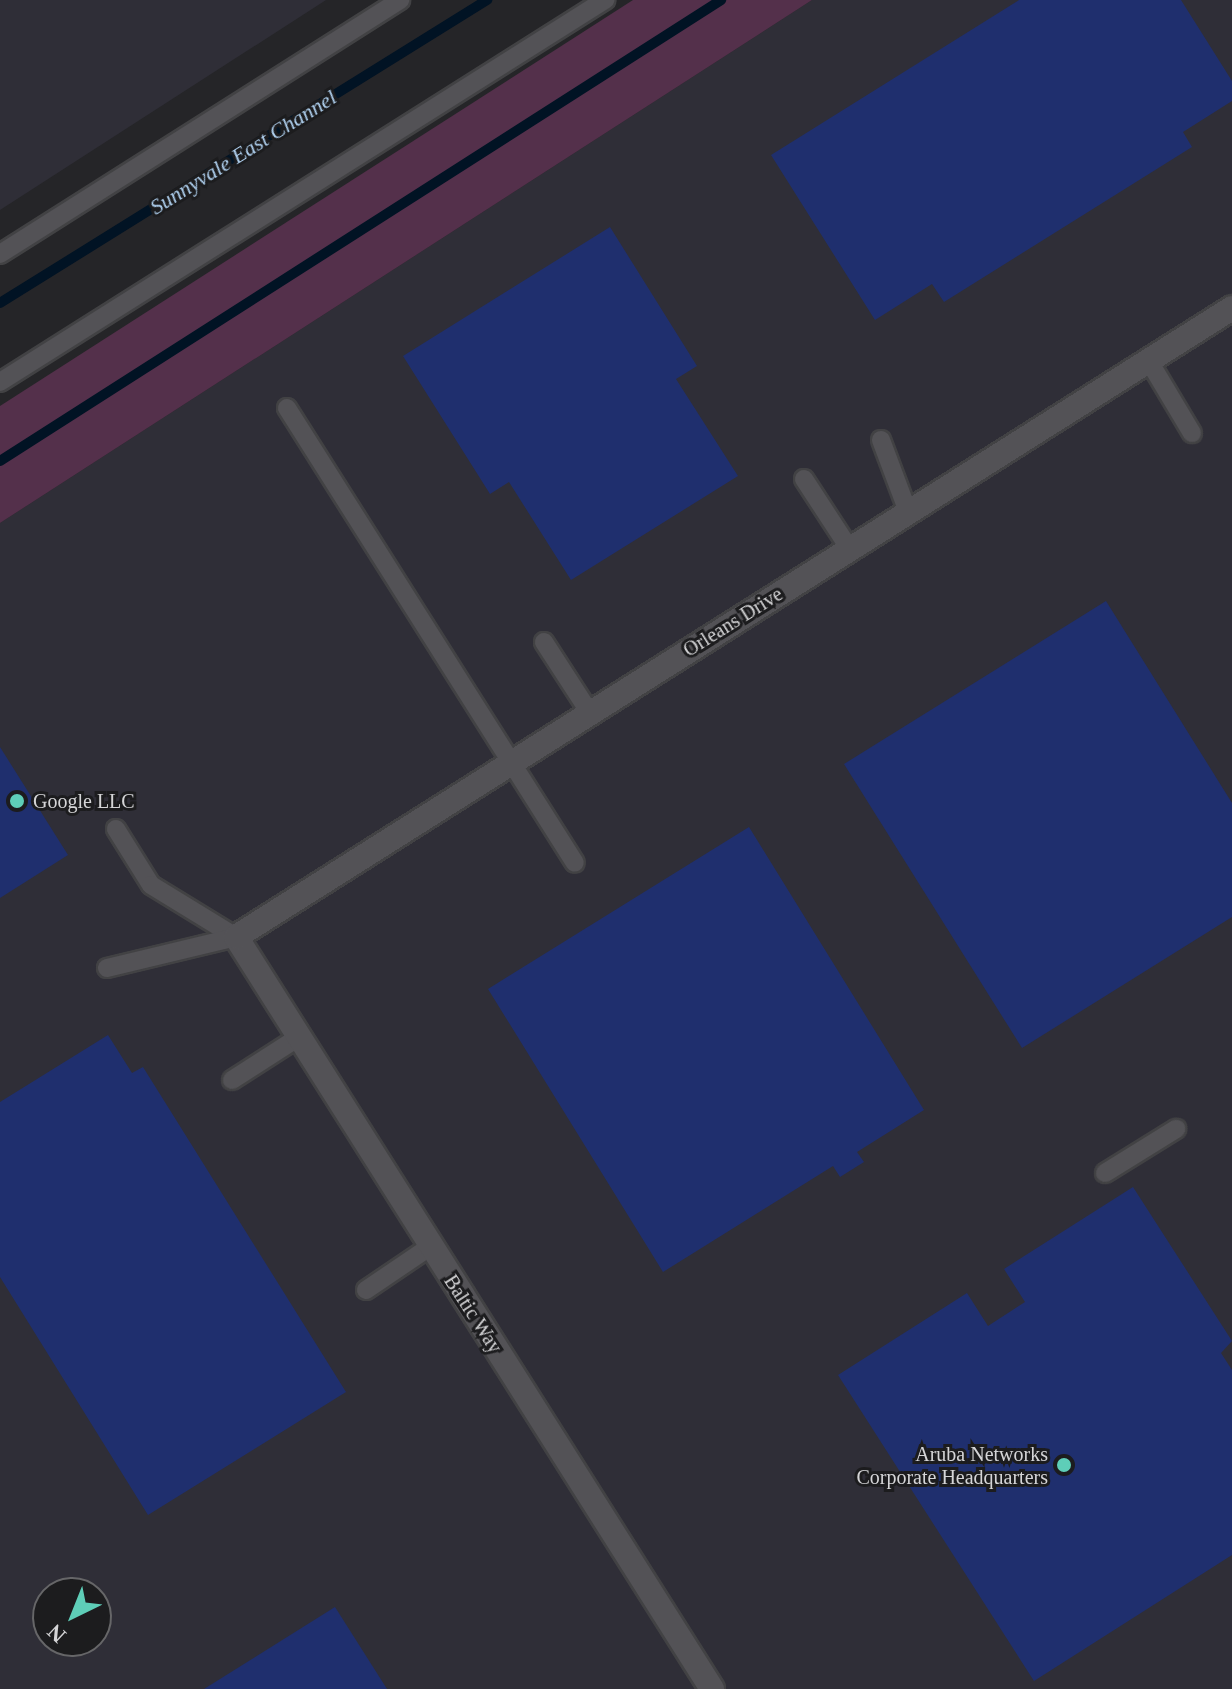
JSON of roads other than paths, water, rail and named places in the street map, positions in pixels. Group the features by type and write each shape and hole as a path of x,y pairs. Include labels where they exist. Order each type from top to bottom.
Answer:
{"street":[{"name":"Orleans Drive","path":"236,937 1232,308"},
{"name":"Baltic Way","path":"236,937 712,1689"}],"lane":[{"path":"0,254 400,0"},
{"path":"0,382 605,0"},
{"path":"1149,361 1192,433"},
{"path":"287,408 575,863"},
{"path":"881,440 908,512"},
{"path":"804,479 849,548"},
{"path":"544,642 590,713"},
{"path":"116,829 151,885 236,937"},
{"path":"107,968 236,937"},
{"path":"232,1080 299,1037"},
{"path":"1105,1173 1176,1129"},
{"path":"366,1290 431,1246"}],"waterway":[{"name":"Sunnyvale East Channel","path":"0,303 487,0"},
{"path":"0,461 721,0"}],"place":[{"name":"Google LLC","path":"17,801"},
{"name":"Aruba Networks Corporate Headquarters","path":"1064,1465"}]}
